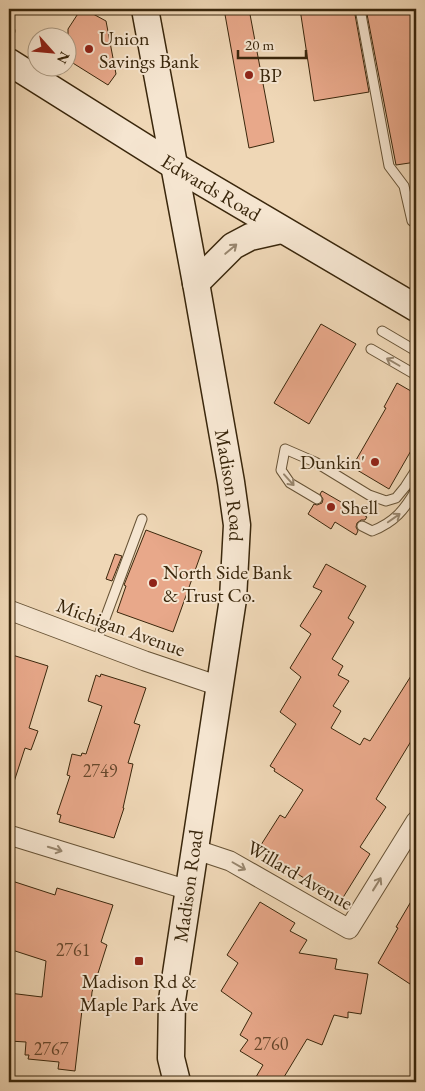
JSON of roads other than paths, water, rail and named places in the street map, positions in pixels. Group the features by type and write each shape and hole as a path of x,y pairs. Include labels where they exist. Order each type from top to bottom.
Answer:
{"main road":[{"name":"Madison Road","path":"145,9 196,283 230,474 237,525 233,599 172,1000 171,1058 176,1082"},
{"name":"Edwards Road","path":"9,62 173,165 416,308"},
{"path":"196,283 232,246 250,237 281,230"}],"street":[{"name":"Michigan Avenue","path":"9,610 219,686"},
{"name":"Willard Avenue","path":"194,849 230,861 349,929 416,821"},
{"path":"9,835 188,890"}],"lane":[{"path":"360,9 389,166 404,186 412,221"},
{"path":"382,331 416,351"},
{"path":"371,349 416,375"},
{"path":"317,499 290,483 281,470 285,449 315,462 369,495 386,501 396,498 406,487 416,470"},
{"path":"362,526 372,531 382,527 402,513 416,490"},
{"path":"96,643 142,519"}],"place":[{"name":"Union Savings Bank","path":"89,49"},
{"name":"BP","path":"249,75"},
{"name":"Dunkin'","path":"375,462"},
{"name":"Shell","path":"331,507"},
{"name":"North Side Bank & Trust Co.","path":"153,583"},
{"name":"Madison Rd & Maple Park Ave","path":"139,961"}]}
